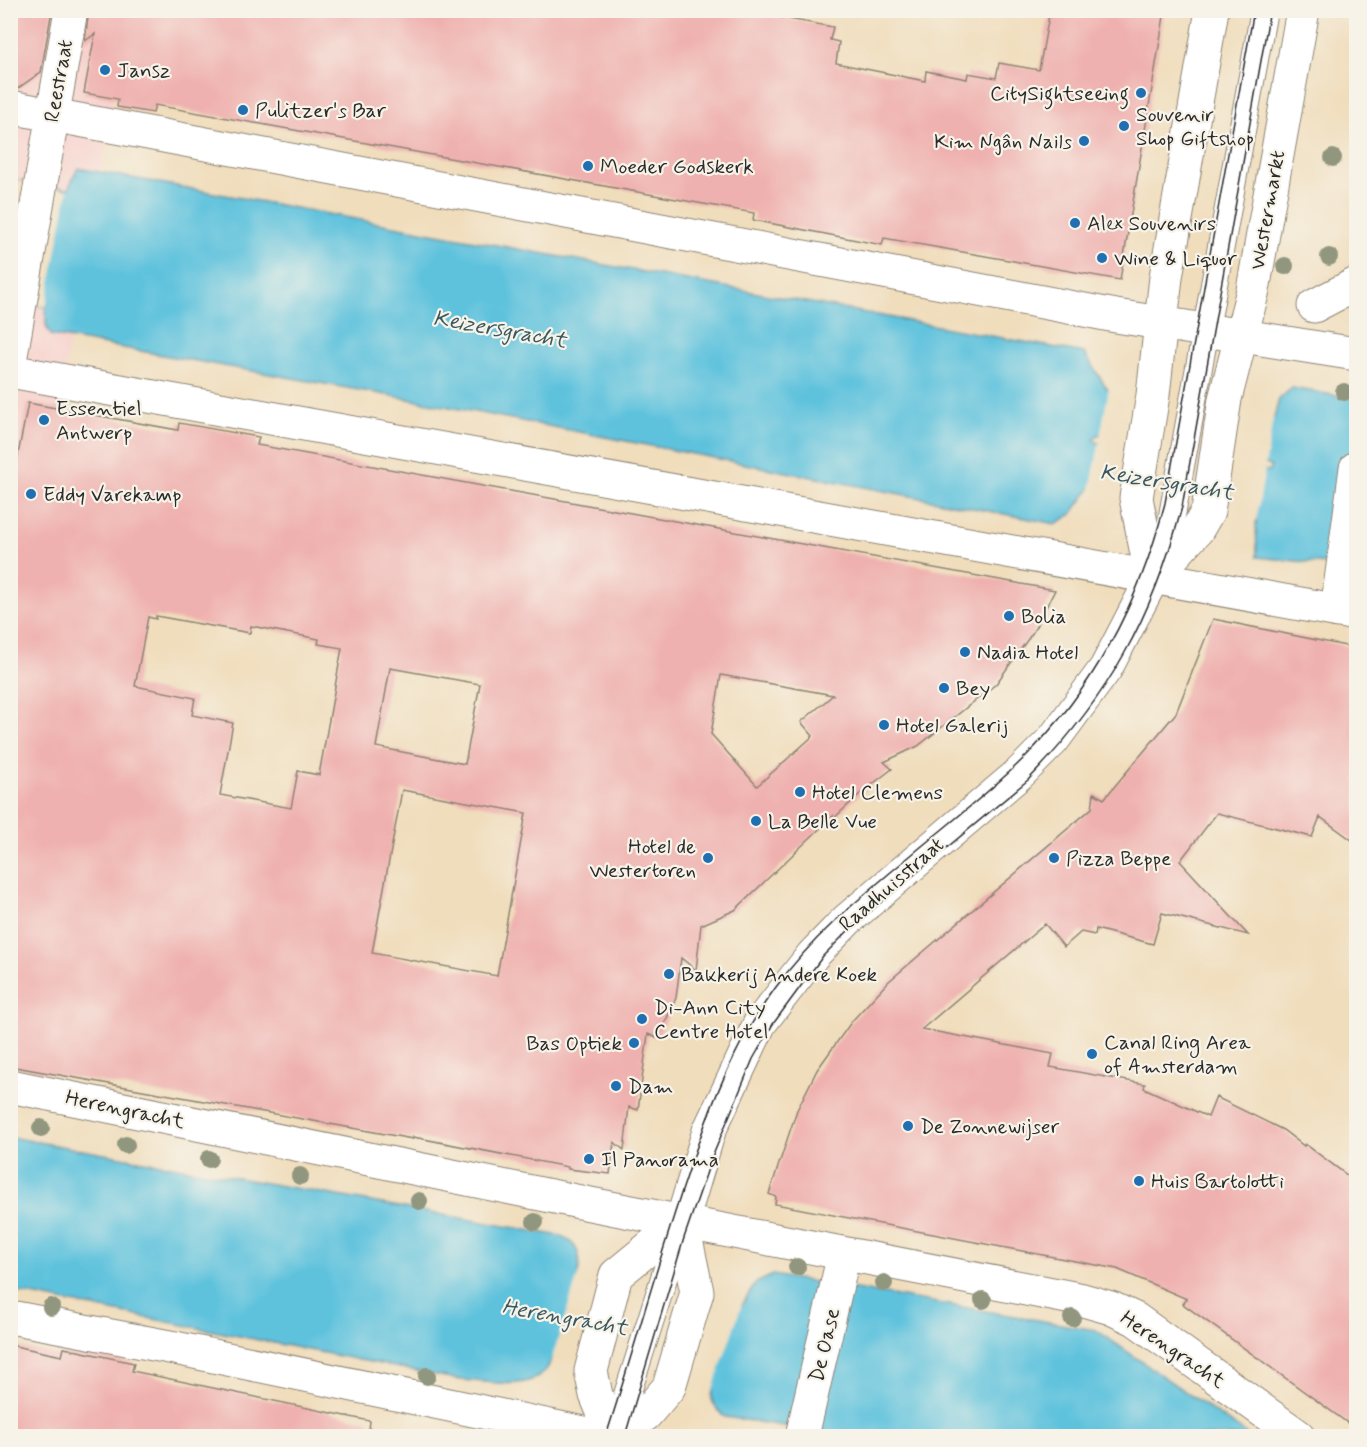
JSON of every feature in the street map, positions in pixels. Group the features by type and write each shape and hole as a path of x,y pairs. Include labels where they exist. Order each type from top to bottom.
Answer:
{"street":[{"name":"Reestraat","path":"10,361 71,10"},
{"path":"1152,579 1136,498 1153,395 1166,277 1212,10"},
{"name":"Westermarkt","path":"1208,511 1224,407 1253,290 1303,10"},
{"path":"10,107 1162,324 1356,354"},
{"path":"1314,306 1356,284"},
{"path":"10,371 1152,579 1347,612 1344,565 1356,468"},
{"name":"Raadhuisstraat","path":"615,1437 646,1414 669,1387 697,1292 682,1221 709,1131 760,1023 813,955 847,920 1020,773 1053,740 1106,668 1152,579 1197,530 1208,511"},
{"name":"Herengracht","path":"10,1086 1111,1308 1135,1320 1298,1437"},
{"path":"615,1437 596,1395 591,1371 616,1275 682,1221"},
{"name":"De Oase","path":"803,1433 844,1254"},
{"path":"10,1317 175,1348 598,1437"}],"lane":[{"name":"Westermarkt","path":"1173,505 1264,10"},
{"name":"Raadhuisstraat","path":"1152,579 1169,532 1173,505"},
{"name":"Raadhuisstraat","path":"615,1437 660,1284 682,1221"}],"shaded area":[{"path":"14,11 130,11 11,664 10,28"}],"water":[{"name":"Keizersgracht","path":"10,156 15,180 68,189 78,168 1084,353 1108,390 1274,418 1279,399 1292,388 1356,399 1356,567 1257,557 1256,518 1092,486 1072,514 1056,524 398,397 51,335 46,326 46,307 11,301","holes":["1101,434 1271,466 1270,471 1099,443 1094,440"]},
{"path":"10,1137 561,1236 575,1246 580,1263 578,1275 741,1306 756,1283 773,1275 1096,1330 1249,1436 849,1436 725,1417 712,1402 713,1390 551,1360 545,1371 525,1382 512,1384 461,1380 11,1291"}],"pier":[{"path":"15,180 68,190 46,307 11,301 10,204"},
{"path":"1109,388 1274,414 1265,467 1100,437"},
{"path":"1100,440 1265,469 1256,521 1090,491"},
{"path":"580,1269 583,1269 581,1273 739,1303 743,1301 711,1394 708,1394 709,1391 550,1364"}],"building":[{"path":"10,10 52,10 41,72 17,89 10,89"},
{"path":"89,10 762,10 761,14 833,27 830,40 839,42 836,63 925,81 926,71 967,79 968,73 996,78 999,63 1039,70 1050,10 1165,10 1120,280 884,238 882,245 753,220 754,213 155,105 153,113 117,107 118,99 84,93 95,34 85,41"},
{"path":"28,403 178,430 179,423 259,437 257,445 1055,590 1033,632 996,684 918,746 884,762 892,769 832,820 833,816 735,910 701,925 696,970 681,958 676,998 658,1038 648,1034 638,1110 629,1107 624,1150 614,1142 610,1174 568,1169 568,1167 413,1137 413,1139 10,1066 10,496","holes":["156,616 250,633 251,626 319,639 318,644 342,648 319,775 298,771 291,808 220,795 233,723 192,715 195,698 135,686 148,617 156,619","390,668 480,684 465,764 376,747","721,675 833,695 801,722 813,736 757,786 711,734","402,790 526,813 497,976 372,953"]},
{"path":"1213,619 1356,648 1356,843 1320,817 1312,837 1217,813 1180,861 1248,935 1162,913 1153,944 1096,929 1095,935 1081,932 1064,947 1045,924 922,1029 1053,1054 1050,1067 1145,1084 1144,1088 1208,1117 1216,1097 1283,1130 1356,1182 1356,1429 1183,1304 1187,1299 1117,1269 775,1204 776,1197 769,1194 797,1110 817,1070 852,1021 888,982 1092,808 1094,793 1104,799 1176,713"},
{"path":"10,1345 62,1356 64,1348 134,1363 132,1371 370,1421 368,1437 10,1437"}],"tram line":[{"path":"606,1436 665,1243 703,1129 734,1056 761,1009 791,967 824,931 971,806 1049,732 1093,672 1128,608 1155,539 1165,503 1254,10"},
{"path":"625,1436 684,1238 711,1160 753,1059 773,1024 823,956 854,925 1028,780 1057,749 1082,718 1124,654 1157,585 1182,507 1270,10"}],"place":[{"name":"Jansz","path":"105,70"},
{"name":"CitySightseeing","path":"1141,93"},
{"name":"Pulitzer's Bar","path":"243,110"},
{"name":"Souvenir Shop Giftshop","path":"1124,126"},
{"name":"Kim Ngân Nails","path":"1084,141"},
{"name":"Moeder Godskerk","path":"588,166"},
{"name":"Alex Souvenirs","path":"1075,223"},
{"name":"Wine & Liquor","path":"1102,258"},
{"name":"Essentiel Antwerp","path":"44,420"},
{"name":"Eddy Varekamp","path":"31,494"},
{"name":"Bolia","path":"1009,616"},
{"name":"Nadia Hotel","path":"965,652"},
{"name":"Bey","path":"944,688"},
{"name":"Hotel Galerij","path":"884,725"},
{"name":"Hotel Clemens","path":"800,792"},
{"name":"La Belle Vue","path":"756,821"},
{"name":"Hotel de Westertoren","path":"708,858"},
{"name":"Pizza Beppe","path":"1054,858"},
{"name":"Bakkerij Andere Koek","path":"669,974"},
{"name":"Di-Ann City Centre Hotel","path":"642,1019"},
{"name":"Bas Optiek","path":"634,1043"},
{"name":"Canal Ring Area of Amsterdam","path":"1092,1054"},
{"name":"Dam","path":"616,1086"},
{"name":"De Zonnewijser","path":"908,1126"},
{"name":"Il Panorama","path":"589,1159"},
{"name":"Huis Bartolotti","path":"1139,1181"}]}
